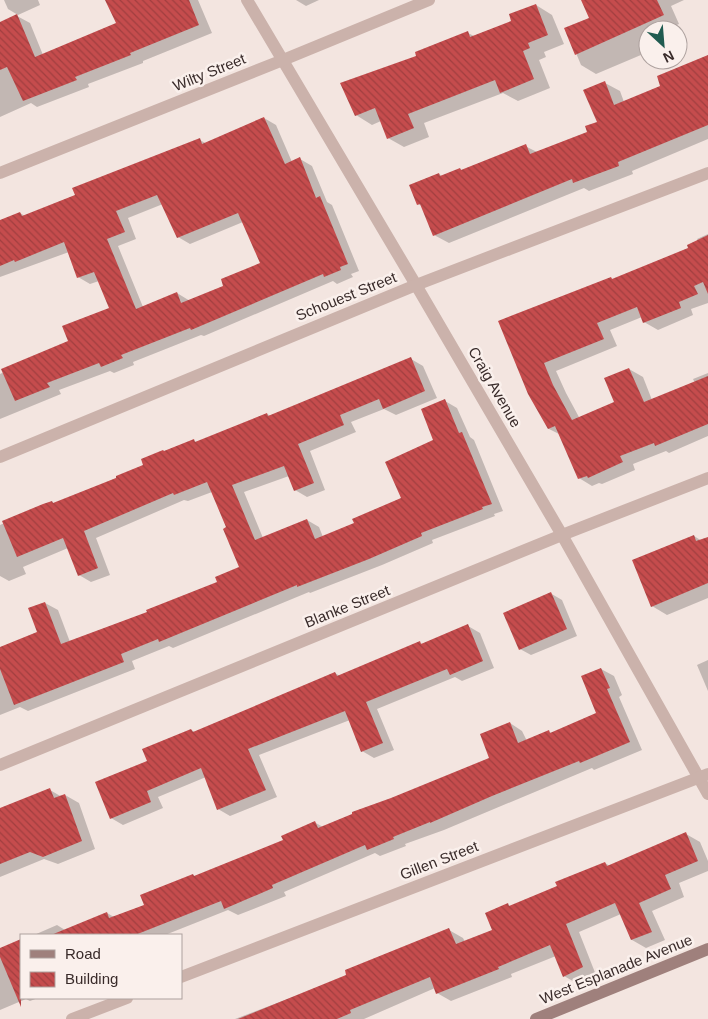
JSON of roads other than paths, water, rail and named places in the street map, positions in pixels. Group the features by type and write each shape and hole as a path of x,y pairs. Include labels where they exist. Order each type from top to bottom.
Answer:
{"main road":[{"name":"West Esplanade Avenue","path":"536,1019 708,949"}],"street":[{"name":"Craig Avenue","path":"247,0 703,776 708,794"},
{"name":"Wilty Street","path":"0,173 428,0"},
{"name":"Schouest Street","path":"0,457 416,285 708,173"},
{"name":"Blanke Street","path":"0,765 562,535 708,478"},
{"name":"Gillen Street","path":"182,977 703,776"},
{"path":"72,1019 124,999"}]}
